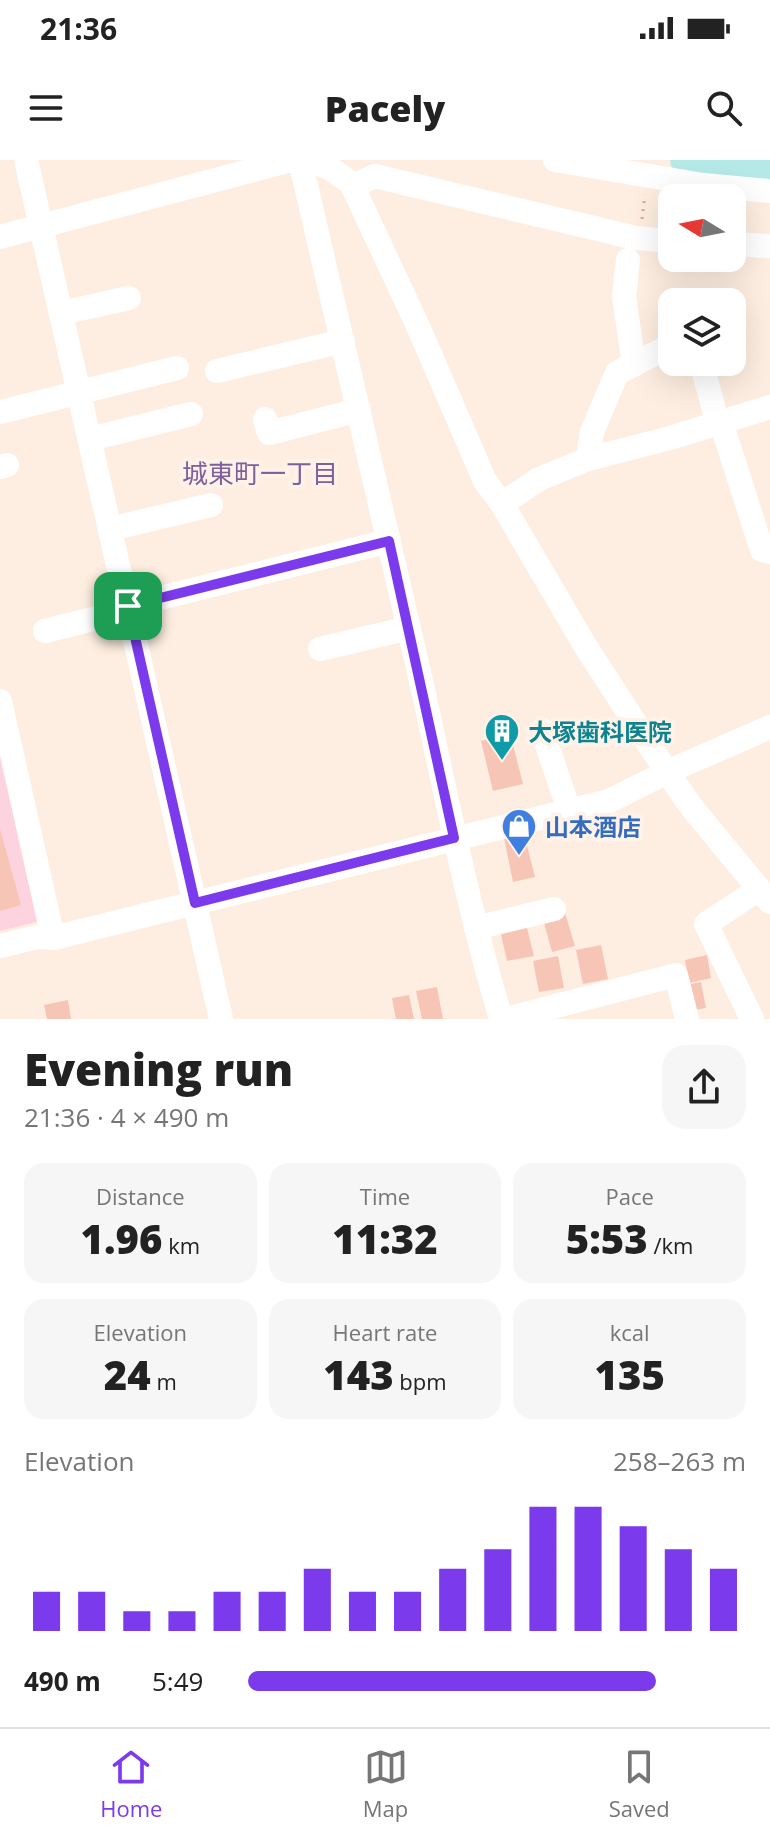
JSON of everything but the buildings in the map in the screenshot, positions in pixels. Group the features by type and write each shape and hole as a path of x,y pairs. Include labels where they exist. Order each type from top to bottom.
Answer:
{"street":[{"path":"26,160 221,1019"},
{"path":"0,237 291,160"},
{"path":"687,1019 676,975 504,1019 486,967 454,838 303,160 328,167 353,186 485,481 667,772 764,896 706,924 752,1019"},
{"path":"555,160 703,185 770,191"},
{"path":"353,186 375,176 633,249 658,244"},
{"path":"746,245 770,246"},
{"path":"588,459 592,432 617,370 624,296 633,288 633,249"},
{"path":"61,313 129,298"},
{"path":"217,371 343,341"},
{"path":"617,370 658,352"},
{"path":"0,412 80,391 145,368 177,368"},
{"path":"705,376 762,550 770,552"},
{"path":"502,504 539,479 588,459 770,407"},
{"path":"265,419 269,433 359,410"},
{"path":"90,439 191,414"},
{"path":"110,529 211,505"},
{"path":"45,631 389,541"},
{"path":"320,649 409,628"},
{"path":"0,701 53,938"},
{"path":"0,946 37,937 53,938 609,801 770,727"},
{"path":"542,730 569,810"},
{"path":"476,928 554,909"}],"path":[{"path":"633,249 645,192 644,176"}],"shaded area":[{"path":"0,731 41,912 36,922 0,931"}],"waterway":[{"path":"684,160 770,170"}],"place":[{"name":"大塚歯科医院","path":"502,762"},
{"name":"山本酒店","path":"519,857"}],"district":[{"name":"城東町一丁目","path":"260,473"}],"route":[{"path":"389,541 454,838 195,903 128,606 389,541"}]}
